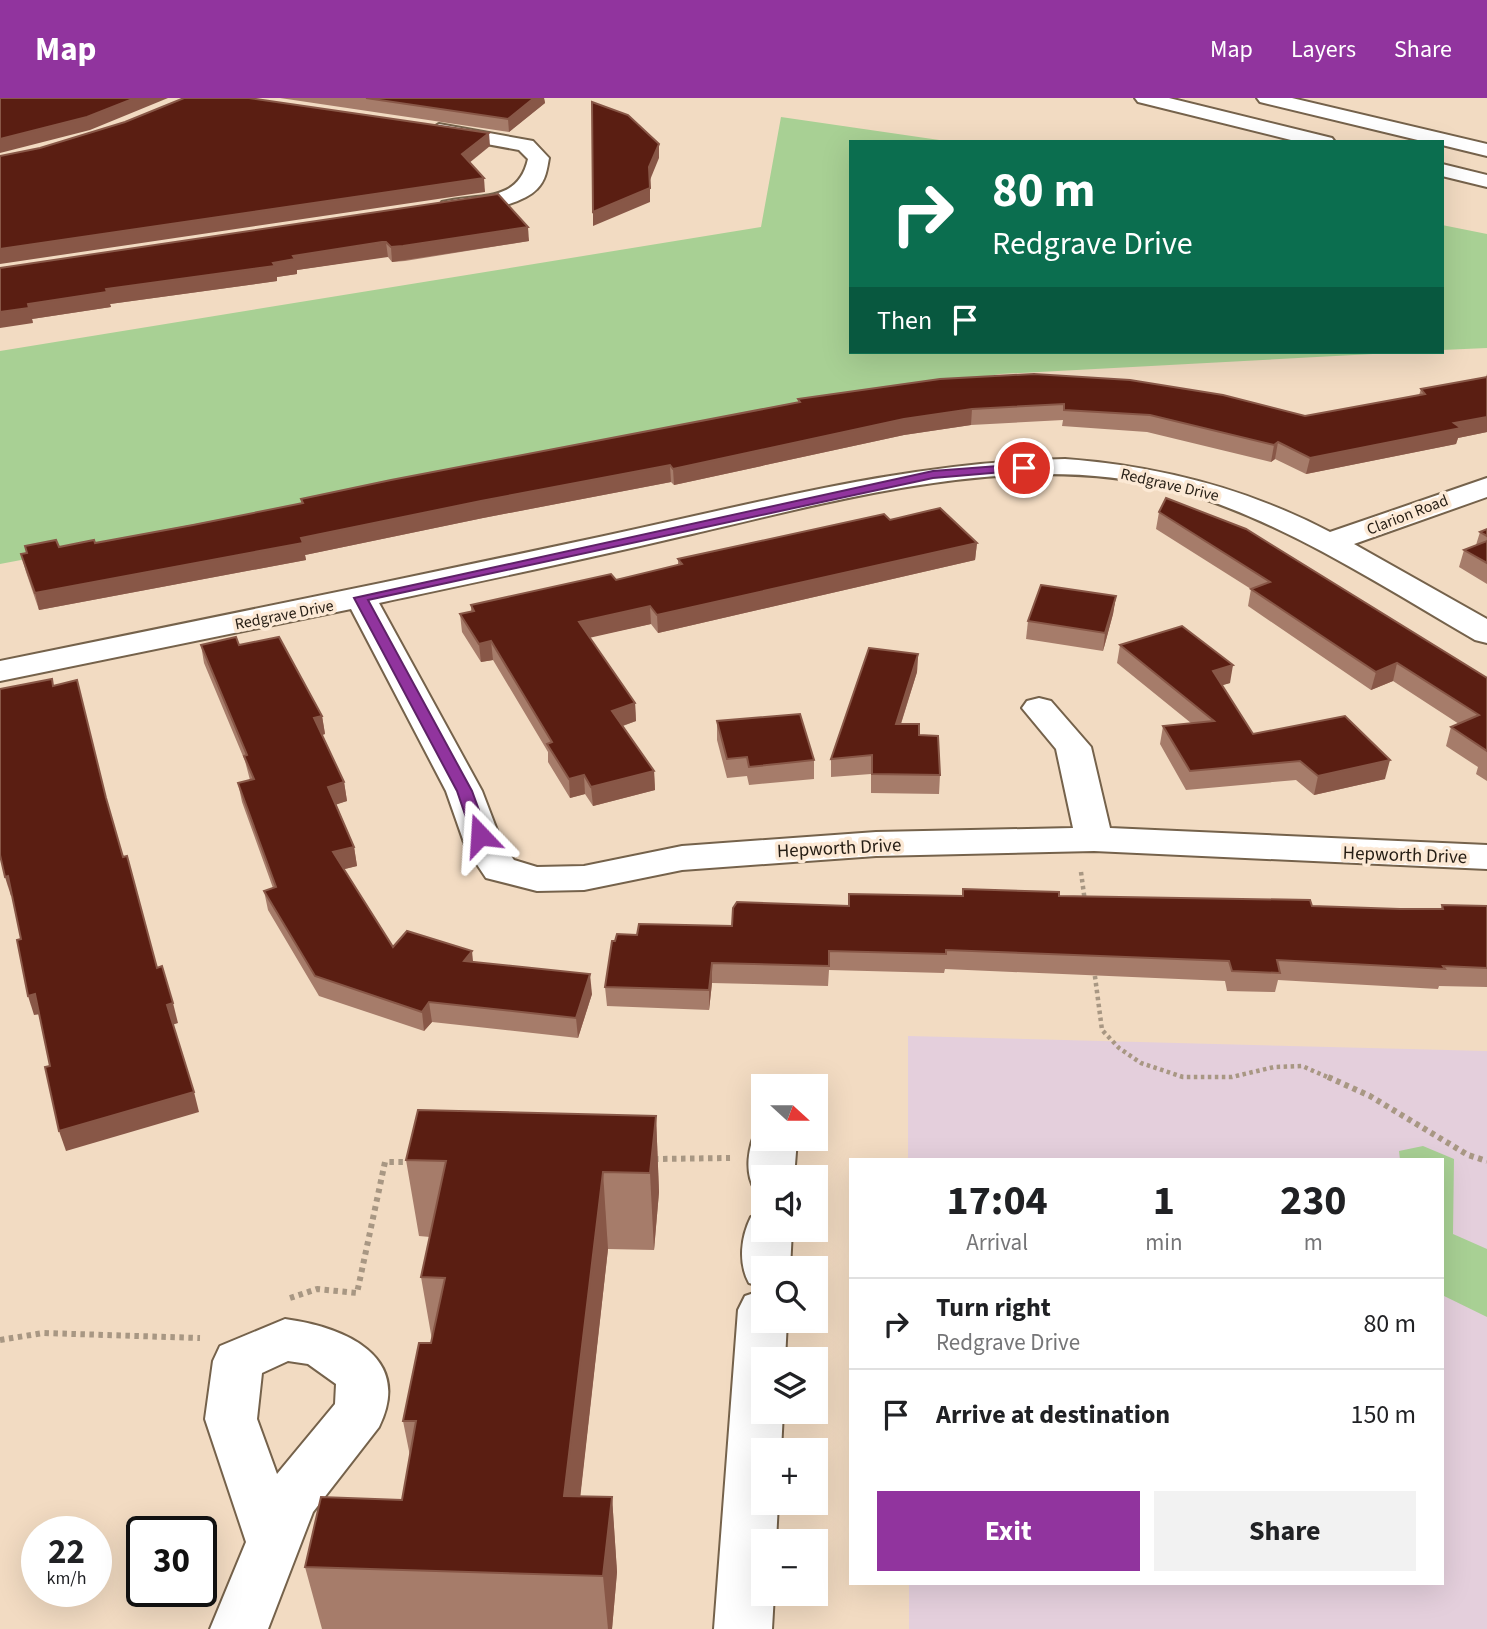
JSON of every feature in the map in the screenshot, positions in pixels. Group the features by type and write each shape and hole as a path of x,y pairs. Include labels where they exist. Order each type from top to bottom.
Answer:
{"main road":[{"path":"1145,98 1317,140"},
{"path":"1267,98 1487,150"},
{"path":"412,126 526,145 539,158 533,182 524,189 485,202 431,210"},
{"path":"1444,170 1487,181"},
{"name":"Redgrave Drive","path":"0,671 361,598 933,474 1034,467 1131,473 1236,499 1328,543 1487,634"},
{"name":"Clarion Road","path":"1328,543 1416,509 1487,487"},
{"name":"Hepworth Drive","path":"361,598 464,791 485,848 500,869 537,879 584,878 681,858 811,847 1084,840 1487,856"},
{"path":"1040,708 1073,747 1084,840"},
{"path":"743,1629 762,1333"},
{"path":"239,1629 274,1543"}],"path":[{"path":"1084,840 1086,911"},
{"path":"1094,966 1102,1030 1119,1048 1141,1063 1183,1077 1232,1077 1274,1067 1303,1066 1370,1096 1468,1155 1487,1161"},
{"path":"652,1159 773,1158"},
{"path":"282,1301 317,1289 357,1293 385,1162 425,1162"},
{"path":"0,1340 43,1333 211,1337"}],"shaded area":[{"path":"908,1036 1487,1051 1487,1629 909,1629 909,1585 1444,1585 1444,1158 908,1158"}],"green space":[{"path":"781,117 939,140 849,140 849,354 1373,354 1000,374 0,564 0,351 761,227"},
{"path":"1444,225 1487,234 1487,348 1444,350"},
{"path":"1423,1146 1454,1159 1453,1234 1487,1249 1487,1317 1444,1296 1444,1158 1400,1158 1399,1151"}],"building":[{"path":"0,98 135,98 87,117 0,139"},
{"path":"184,98 249,98 489,133 462,154 484,178 0,249 0,156 40,148 125,122"},
{"path":"366,98 534,98 508,119"},
{"path":"592,102 628,115 659,144 649,167 650,188 593,212"},
{"path":"498,194 528,227 403,246 391,247 382,242 293,256 295,259 273,263 275,266 106,289 107,292 28,304 29,308 0,312 0,268"},
{"path":"1034,374 1130,380 1223,395 1305,416 1425,394 1421,389 1487,377 1487,417 1454,423 1461,428 1310,458 1278,442 1274,445 1150,415 1064,410 1064,404 972,409 904,419 673,469 670,465 481,501 301,538 303,543 35,593 21,554 27,553 25,546 56,540 59,547 94,540 95,543 193,525 303,503 301,499 391,480 800,402 798,399 940,379"},
{"path":"1166,498 1246,529 1487,678 1487,751 1451,727 1479,715 1397,663 1376,672 1251,589 1270,582 1159,512"},
{"path":"940,508 977,543 657,615 650,606 579,622 635,703 612,711 654,771 591,787 584,775 569,779 547,744 552,742 491,641 479,644 460,614 474,611 471,605 611,574 616,580 682,564 678,559 884,514 890,520"},
{"path":"1487,541 1487,563 1464,550"},
{"path":"1041,585 1116,596 1105,633 1028,621"},
{"path":"1182,626 1233,665 1213,671 1253,734 1345,716 1390,760 1318,776 1300,761 1190,771 1163,726 1214,721 1120,645"},
{"path":"236,637 239,645 279,637 322,716 314,718 344,782 328,787 354,847 333,852 393,947 407,931 472,951 464,961 590,974 576,1018 429,1002 422,1012 315,976 264,891 276,887 238,783 254,779 244,756 247,755 201,645"},
{"path":"869,648 918,654 896,724 919,724 919,735 938,736 940,775 872,774 872,755 831,759"},
{"path":"52,679 53,686 77,680 106,798 123,857 127,856 157,968 162,966 173,1003 167,1005 194,1092 59,1131 45,1067 50,1066 35,994 28,996 17,940 21,939 8,876 5,877 0,855 0,689"},
{"path":"800,714 814,760 749,767 747,757 727,759 717,721"},
{"path":"963,889 1059,892 1059,896 1310,900 1312,906 1400,909 1443,909 1442,905 1487,906 1487,968 1443,966 1445,969 1277,960 1280,973 1232,971 1229,961 946,950 946,954 829,951 829,966 712,963 709,990 605,987 612,941 615,941 617,934 637,935 639,924 732,926 733,908 737,902 849,906 849,894 963,896"},
{"path":"418,1110 656,1116 650,1173 603,1172 564,1496 612,1497 603,1576 305,1567 321,1497 402,1500 416,1421 403,1421 419,1343 431,1343 445,1278 421,1277 446,1161 406,1160"}],"route":[{"path":"480,835 464,791 372,624 361,598 933,474 1024,468"}]}
